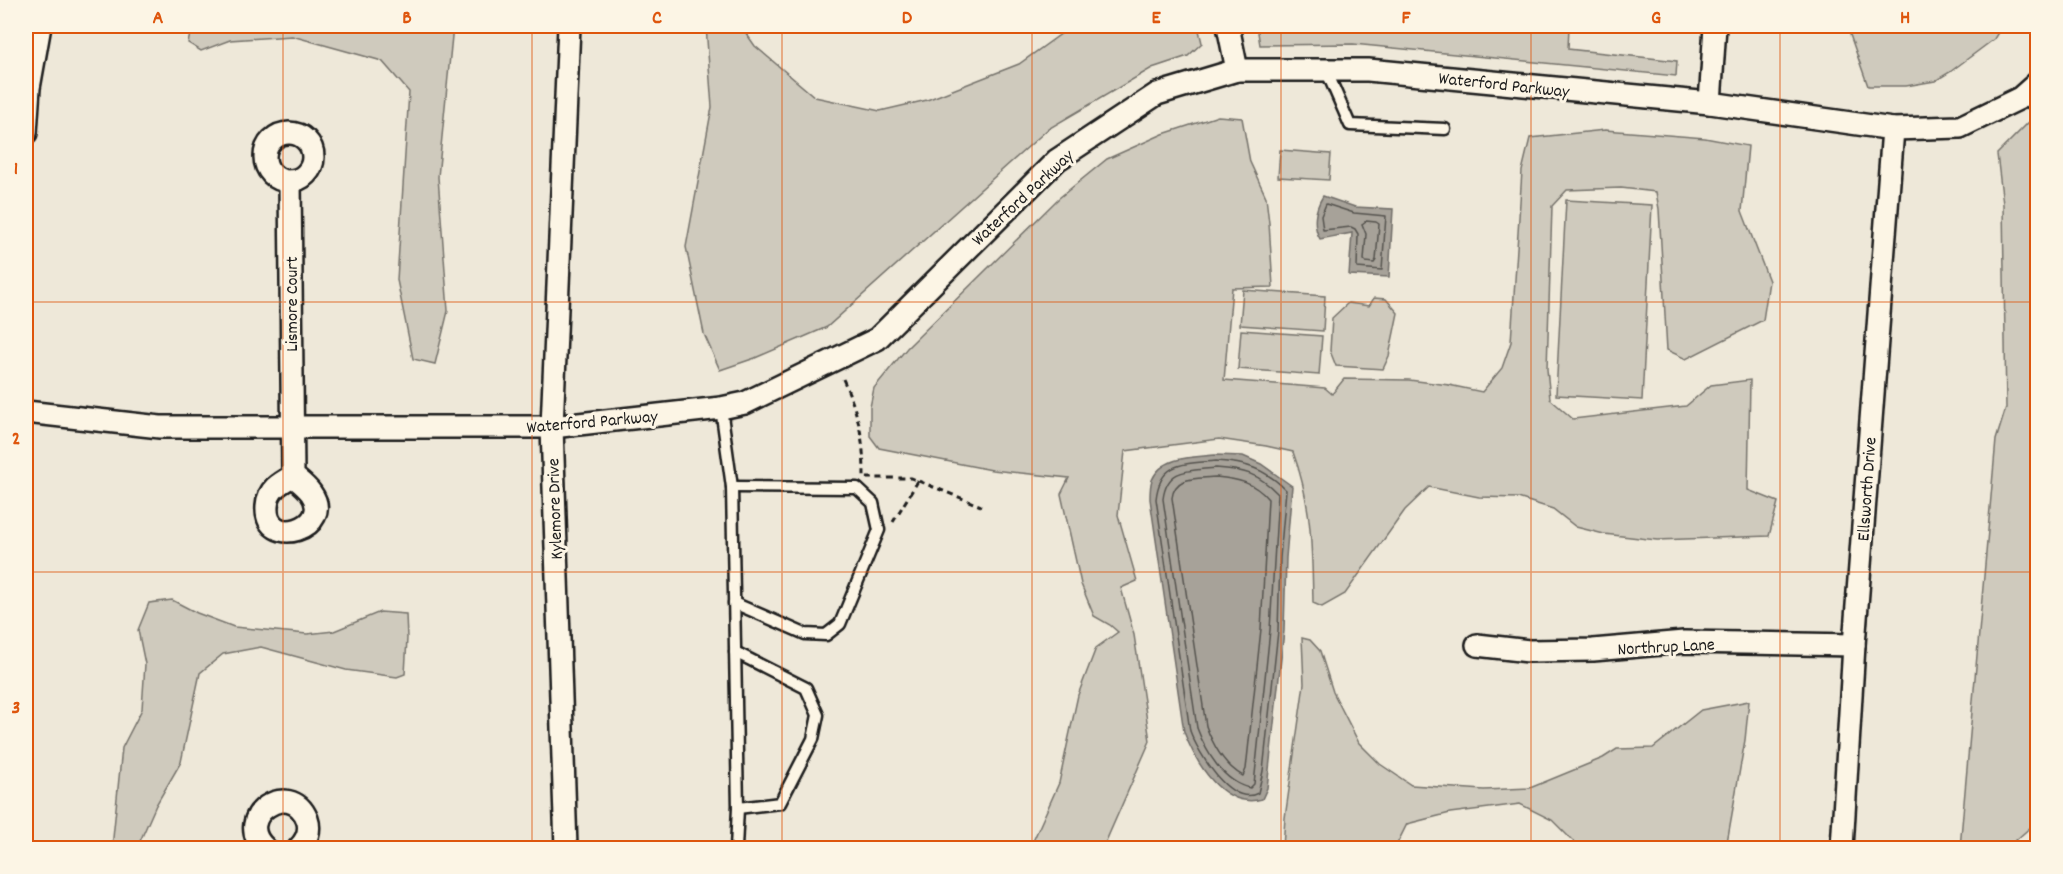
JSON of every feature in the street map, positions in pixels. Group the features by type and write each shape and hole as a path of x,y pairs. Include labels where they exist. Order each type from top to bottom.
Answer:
{"street":[{"path":"26,134 29,88 40,26"},
{"name":"Kylemore Drive","path":"566,849 552,427 569,26"},
{"path":"1228,26 1237,69"},
{"path":"1710,103 1715,26"},
{"name":"Waterford Parkway","path":"26,412 160,427 552,427 745,404 877,339 1057,160 1157,94 1237,69 1368,70 1710,103 1893,129 1960,127 2020,98 2037,82"},
{"name":"Ellsworth Drive","path":"1842,849 1854,645 1893,129"},
{"name":"Lismore Court","path":"290,181 293,476"},
{"name":"Northrup Lane","path":"1477,645 1529,651 1593,650 1684,642 1854,645"},
{"path":"265,849 255,834 255,824 259,814 266,806 286,801 296,805 304,812 308,822 308,846"}],"lane":[{"path":"1326,70 1350,124 1445,129"},
{"path":"721,408 732,487 738,807 736,849"},
{"path":"732,487 856,488 873,503 879,530 840,624 826,635 805,634 734,603"},
{"path":"735,652 806,688 818,715 813,739 780,803 738,807"}],"path":[{"path":"843,379 856,408 864,446 864,477 911,478 981,506"},
{"path":"893,522 918,481"}],"shaded area":[{"path":"192,26 453,26 438,177 448,311 435,364 413,359 397,280 409,92 382,61 292,36 230,40 201,51 188,43"},
{"path":"706,26 741,26 755,46 815,97 880,111 927,100 1019,64 1072,26 1198,26 1202,43 1188,56 1152,68 1048,129 827,327 755,358 720,370 704,334 686,247 712,107"},
{"path":"1257,26 1569,26 1568,49 1677,61 1676,76 1353,44 1260,45"},
{"path":"1851,26 2002,26 1994,39 1935,81 1906,86 1868,86 1849,32"},
{"path":"1218,116 1242,118 1250,162 1266,197 1273,287 1232,288 1224,380 1325,388 1332,394 1344,379 1409,380 1482,392 1502,368 1511,342 1522,171 1530,138 1605,130 1705,138 1748,146 1742,211 1769,281 1763,320 1686,359 1667,350 1659,209 1656,192 1621,188 1567,190 1552,206 1547,369 1550,399 1573,419 1686,406 1711,385 1750,380 1748,490 1778,502 1769,536 1657,540 1604,534 1576,527 1553,509 1518,498 1479,497 1429,487 1405,510 1345,594 1322,607 1313,603 1307,508 1293,452 1219,439 1125,451 1118,515 1137,581 1121,588 1134,635 1150,741 1103,848 1030,848 1059,783 1078,695 1096,648 1118,632 1094,616 1081,584 1061,494 1069,478 992,470 879,448 870,436 870,407 874,388 907,348 1059,198 1107,159 1163,134"},
{"path":"2037,116 2037,826 2033,825 2007,848 1960,848 1996,440 2006,408 2003,204 1997,154"},
{"path":"1280,150 1331,154 1329,180 1278,177"},
{"path":"1566,200 1652,205 1642,400 1556,395"},
{"path":"1243,290 1325,296 1323,331 1240,325"},
{"path":"1374,298 1386,299 1398,313 1389,356 1383,369 1336,366 1330,351 1332,318 1348,303 1369,306"},
{"path":"1241,330 1322,336 1319,375 1238,369"},
{"path":"172,600 197,613 234,627 307,634 334,631 380,612 406,614 405,674 397,677 346,670 261,647 223,654 200,673 181,762 156,805 137,848 112,848 122,748 142,709 145,664 138,630 149,603"},
{"path":"1302,638 1310,640 1320,651 1333,692 1359,743 1380,764 1411,785 1484,790 1530,788 1603,758 1617,749 1653,748 1701,710 1749,701 1745,740 1726,848 1580,848 1552,820 1520,804 1450,813 1407,824 1395,848 1283,848 1285,818 1304,684"}],"water":[{"path":"1323,196 1355,207 1393,209 1389,277 1349,275 1352,233 1320,239 1316,228 1318,206"},
{"path":"1243,456 1261,464 1292,486 1286,558 1284,631 1267,788 1262,799 1248,801 1235,798 1213,781 1196,757 1184,732 1150,499 1152,480 1163,466 1188,457"}]}
